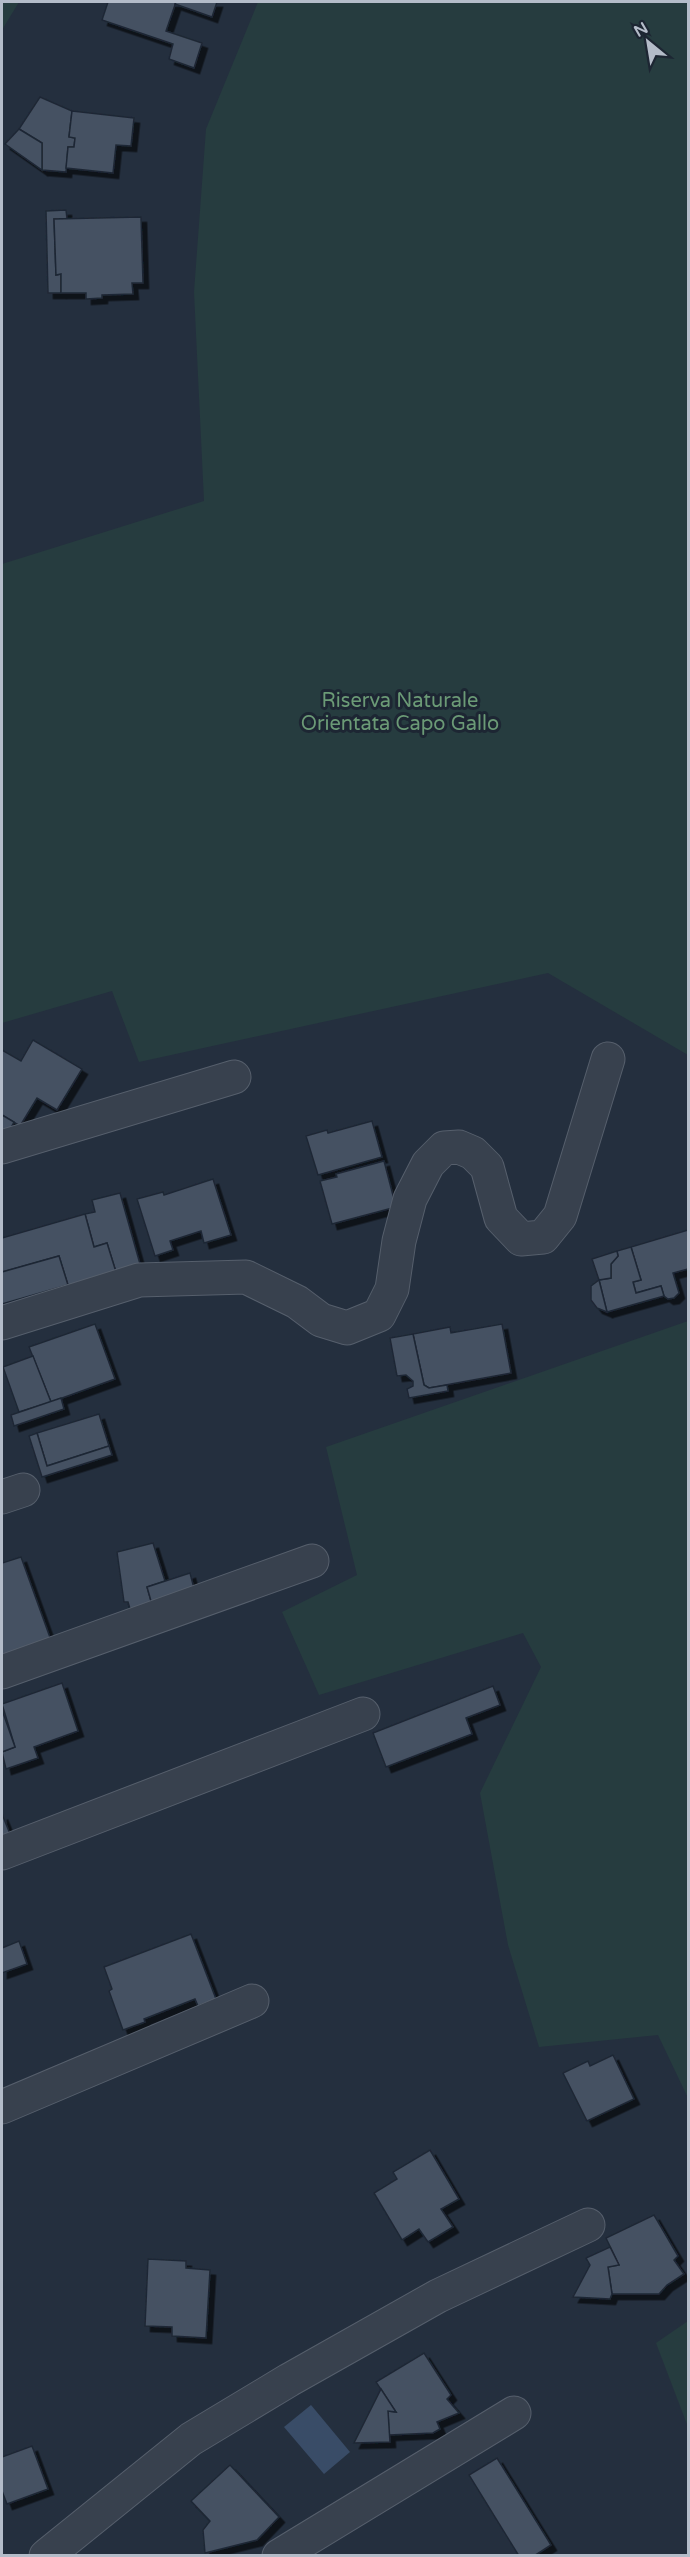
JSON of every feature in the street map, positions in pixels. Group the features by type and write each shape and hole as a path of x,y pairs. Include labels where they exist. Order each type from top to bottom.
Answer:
{"street":[{"path":"2,1323 139,1280 246,1277 297,1302 321,1320 347,1328 379,1315 392,1289 399,1241 410,1199 428,1164 444,1148 459,1147 473,1153 487,1167 501,1218 520,1239 543,1237 561,1216 608,1059"},
{"path":"2,1147 234,1077"},
{"path":"2,1672 312,1561"},
{"path":"2,1853 363,1714"},
{"path":"2,2107 252,2001"},
{"path":"46,2556 191,2439 289,2380 438,2296 588,2225"},
{"path":"279,2556 514,2414"}],"green space":[{"path":"2,2 19,2 2,30"},
{"name":"Riserva Naturale Orientata Capo Gallo","path":"258,2 688,2 688,1055 548,973 139,1062 112,991 2,1023 2,564 204,501 194,292 206,129"},
{"path":"688,1321 688,2098 658,2035 539,2047 508,1945 480,1793 541,1667 523,1633 319,1695 282,1612 357,1575 326,1447"},
{"path":"688,2321 688,2427 656,2343"}],"water":[{"path":"311,2405 350,2452 324,2474 284,2427"}],"building":[{"path":"108,2 176,2 166,31 202,43 194,68 169,59 173,44 102,20"},
{"path":"176,2 217,2 212,17 175,4"},
{"path":"40,97 72,111 69,137 75,138 74,147 68,147 66,172 42,170 42,143 19,129"},
{"path":"72,111 134,118 131,146 116,145 113,173 66,168 68,147 74,147 75,138 69,137"},
{"path":"19,129 42,143 42,170 5,144"},
{"path":"66,210 67,219 54,219 56,275 61,274 61,293 48,293 46,211"},
{"path":"141,217 143,283 132,283 133,294 102,295 102,298 86,299 86,293 61,293 61,274 56,275 54,219"},
{"path":"33,1040 82,1069 57,1110 37,1098 20,1126 2,1115 2,1050 21,1061"},
{"path":"2,1115 14,1122 2,1144"},
{"path":"372,1121 382,1157 318,1175 306,1136 327,1130 328,1133"},
{"path":"384,1161 396,1207 332,1224 320,1181 337,1177 336,1174"},
{"path":"213,1179 231,1235 204,1243 201,1231 170,1241 173,1250 155,1256 137,1199 163,1192 164,1195"},
{"path":"120,1193 140,1264 116,1272 107,1243 94,1247 85,1214 95,1212 92,1200"},
{"path":"85,1214 94,1247 107,1243 116,1272 2,1310 2,1304 68,1285 59,1256 2,1272 2,1238"},
{"path":"688,1230 688,1269 673,1273 679,1293 674,1298 668,1299 664,1296 661,1286 636,1293 633,1282 641,1280 631,1247"},
{"path":"631,1247 641,1280 633,1282 636,1293 661,1286 664,1296 607,1312 599,1280 611,1278 611,1264 618,1256 617,1251"},
{"path":"617,1251 618,1256 611,1264 611,1278 599,1280 592,1259"},
{"path":"59,1256 68,1285 2,1304 2,1272"},
{"path":"599,1280 607,1312 597,1308 591,1300 591,1286"},
{"path":"95,1324 115,1379 51,1402 29,1347"},
{"path":"502,1324 511,1373 429,1388 424,1385 413,1334 450,1327 451,1333"},
{"path":"413,1334 424,1385 429,1388 447,1385 448,1391 409,1398 407,1389 413,1386 413,1381 406,1375 397,1376 390,1338"},
{"path":"33,1356 51,1402 19,1412 3,1367"},
{"path":"61,1398 64,1409 14,1426 11,1415"},
{"path":"99,1414 109,1446 47,1466 37,1433"},
{"path":"37,1433 47,1466 109,1446 112,1455 42,1477 29,1436"},
{"path":"153,1543 165,1581 147,1587 155,1615 134,1622 128,1602 124,1602 117,1552"},
{"path":"21,1557 52,1643 2,1661 2,1563"},
{"path":"190,1573 197,1600 155,1615 147,1587"},
{"path":"62,1683 78,1731 34,1747 38,1758 6,1769 2,1752 15,1747 2,1704"},
{"path":"493,1686 500,1705 466,1718 472,1734 386,1767 373,1733"},
{"path":"2,1710 15,1747 2,1752"},
{"path":"2,1814 14,1844 2,1849"},
{"path":"191,1934 216,1999 198,2006 195,1999 123,2030 109,1991 112,1989 104,1967"},
{"path":"19,1941 27,1964 2,1973 2,1948"},
{"path":"613,2055 634,2099 587,2121 563,2073 588,2061 590,2066"},
{"path":"430,2150 459,2199 441,2209 453,2227 428,2242 419,2229 402,2240 374,2193 397,2179 393,2172"},
{"path":"654,2215 678,2256 674,2260 684,2274 667,2285 659,2294 612,2294 608,2267 619,2265 606,2238"},
{"path":"610,2247 619,2265 608,2267 612,2294 610,2299 573,2297 590,2265 586,2258"},
{"path":"148,2259 186,2261 186,2268 210,2270 206,2338 172,2336 172,2327 145,2326"},
{"path":"424,2353 451,2395 447,2399 459,2413 437,2422 440,2429 433,2433 389,2435 388,2411 396,2412 376,2382"},
{"path":"381,2389 396,2412 388,2411 390,2442 354,2443"},
{"path":"32,2446 48,2489 7,2504 2,2491 2,2457"},
{"path":"497,2458 551,2545 534,2556 519,2556 469,2475"},
{"path":"230,2465 279,2517 257,2540 205,2553 203,2530 210,2521 191,2501"}]}
